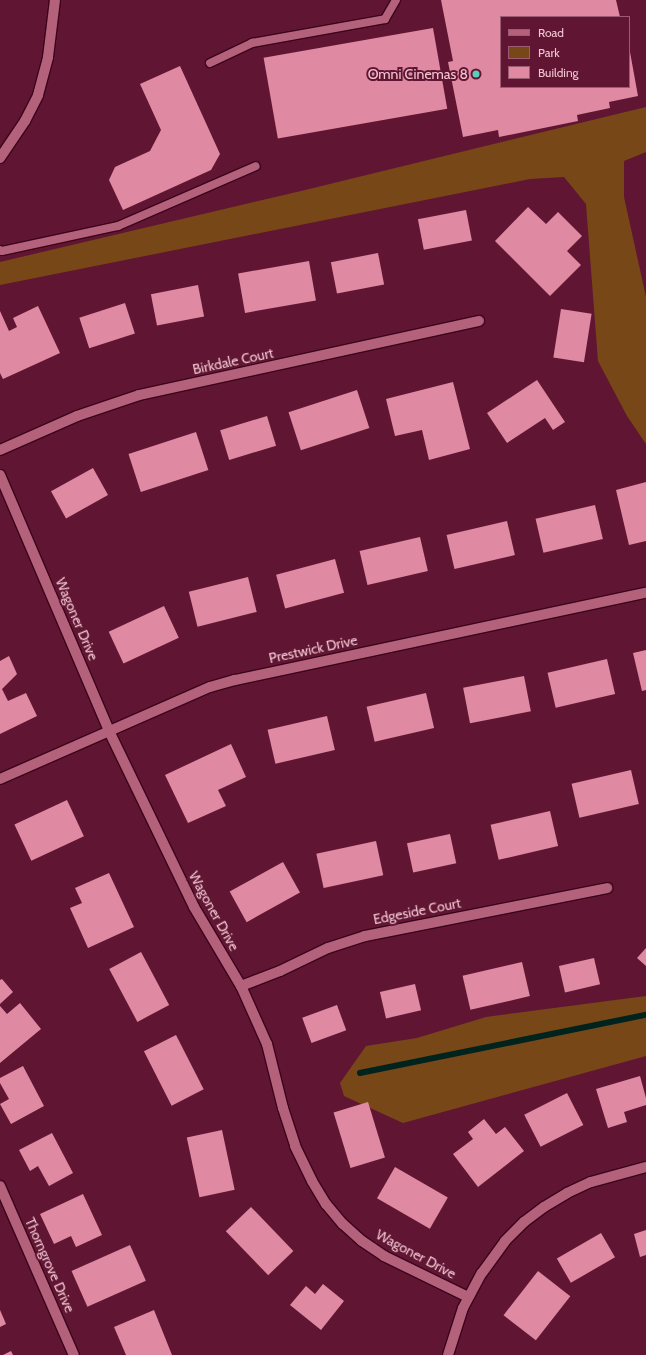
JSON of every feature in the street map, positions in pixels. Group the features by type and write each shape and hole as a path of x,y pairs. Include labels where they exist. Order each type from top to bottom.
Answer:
{"street":[{"path":"0,158 25,121 38,95 48,57 55,0"},
{"name":"Birkdale Court","path":"0,450 77,416 139,395 479,322"},
{"name":"Wagoner Drive","path":"0,475 109,731 194,907 240,986 267,1044 275,1069 283,1108 295,1146 312,1181 326,1204 343,1224 362,1241 384,1256 468,1297"},
{"name":"Prestwick Drive","path":"0,779 210,687 235,680 646,593"},
{"name":"Edgeside Court","path":"240,986 328,948 365,936 607,888"},
{"path":"448,1355 450,1344 468,1297 482,1273 505,1241 524,1222 544,1207 591,1182 646,1167"},
{"name":"Thorngrove Drive","path":"0,1186 74,1355"}],"lane":[{"path":"210,63 252,43 385,19 396,0"},
{"path":"0,250 2,252 118,226 256,166"}],"green space":[{"path":"646,107 646,152 624,161 624,197 646,297 646,444 627,416 598,361 586,204 564,177 530,179 0,285 0,262"},
{"path":"646,996 646,1056 403,1123 344,1096 340,1083 366,1046 417,1038 486,1017"}],"building":[{"name":"Omni Cinemas 8","path":"441,0 616,0 620,16 500,16 500,88 630,88 630,52 638,96 609,102 610,108 577,115 578,121 499,137 498,130 463,137 448,62 453,61"},
{"path":"433,28 447,109 278,139 264,58"},
{"path":"180,66 220,154 211,170 123,210 109,180 115,167 150,151 161,130 140,84"},
{"path":"528,207 546,224 558,212 582,236 567,251 581,265 550,296 495,241"},
{"path":"466,210 472,240 424,250 418,219"},
{"path":"378,253 384,284 337,294 331,262"},
{"path":"309,261 316,300 245,313 238,274"},
{"path":"198,285 204,316 157,326 151,294"},
{"path":"125,303 135,333 89,348 79,318"},
{"path":"38,306 60,353 3,379 0,373 0,311 9,331 17,327 13,318"},
{"path":"561,309 592,314 584,362 553,357"},
{"path":"537,380 565,422 553,430 545,418 507,443 487,413"},
{"path":"453,382 470,449 429,460 422,430 395,436 386,399"},
{"path":"357,390 369,428 301,450 289,412"},
{"path":"267,416 276,446 229,460 220,430"},
{"path":"196,432 208,470 141,492 128,454"},
{"path":"93,468 108,495 66,518 51,491"},
{"path":"646,482 646,541 629,545 616,490"},
{"path":"595,505 603,539 543,553 536,519"},
{"path":"507,521 515,555 454,569 447,535"},
{"path":"420,537 428,571 367,585 360,551"},
{"path":"335,559 344,593 285,609 276,575"},
{"path":"248,577 257,612 198,627 189,592"},
{"path":"164,606 179,638 124,664 109,632"},
{"path":"646,650 646,690 642,691 633,653"},
{"path":"9,656 17,674 2,689 8,701 26,693 37,716 0,734 0,661"},
{"path":"607,659 615,694 556,708 548,673"},
{"path":"524,676 531,711 470,723 463,688"},
{"path":"426,693 434,728 375,742 367,707"},
{"path":"327,716 335,750 275,764 268,730"},
{"path":"231,744 246,777 218,790 226,806 188,823 165,775"},
{"path":"631,770 639,804 579,818 572,784"},
{"path":"67,800 84,836 31,861 14,825"},
{"path":"550,811 558,846 499,860 491,825"},
{"path":"450,834 456,863 413,872 407,843"},
{"path":"376,841 383,875 324,888 316,854"},
{"path":"283,862 300,893 247,922 230,892"},
{"path":"109,873 134,927 88,948 70,908 82,903 75,888"},
{"path":"646,948 646,966 637,958"},
{"path":"141,952 169,1005 137,1022 109,969"},
{"path":"594,958 600,984 565,992 559,966"},
{"path":"522,962 530,996 470,1010 463,976"},
{"path":"2,979 13,992 0,1004 0,980"},
{"path":"415,984 421,1010 386,1018 380,992"},
{"path":"20,1003 41,1029 0,1063 0,1006 7,1014"},
{"path":"337,1005 346,1030 311,1043 302,1018"},
{"path":"176,1035 204,1089 172,1106 144,1051"},
{"path":"23,1066 44,1106 11,1124 0,1104 9,1099 0,1083 0,1078"},
{"path":"640,1076 646,1098 646,1105 624,1112 627,1122 608,1128 596,1089"},
{"path":"567,1093 583,1125 541,1147 524,1115"},
{"path":"368,1102 385,1157 351,1168 334,1113"},
{"path":"484,1119 496,1134 505,1127 524,1151 478,1187 453,1154 473,1139 468,1132"},
{"path":"222,1130 235,1190 199,1197 187,1137"},
{"path":"52,1133 73,1173 49,1186 38,1166 30,1171 19,1150"},
{"path":"395,1167 448,1198 430,1229 377,1198"},
{"path":"83,1194 102,1235 76,1247 71,1236 54,1244 40,1214"},
{"path":"251,1207 293,1251 268,1275 226,1231"},
{"path":"646,1230 646,1255 640,1257 634,1234"},
{"path":"601,1233 615,1257 571,1283 557,1258"},
{"path":"130,1245 146,1281 87,1307 72,1271"},
{"path":"538,1271 570,1296 536,1340 504,1315"},
{"path":"323,1284 344,1301 321,1330 290,1305 306,1286 315,1294"},
{"path":"0,1310 6,1324 0,1327"},
{"path":"154,1310 172,1355 126,1355 114,1327"},
{"path":"11,1351 13,1355 3,1355"}],"waterway":[{"path":"360,1073 646,1015"}],"place":[{"name":"Omni Cinemas 8","path":"476,74"}]}
